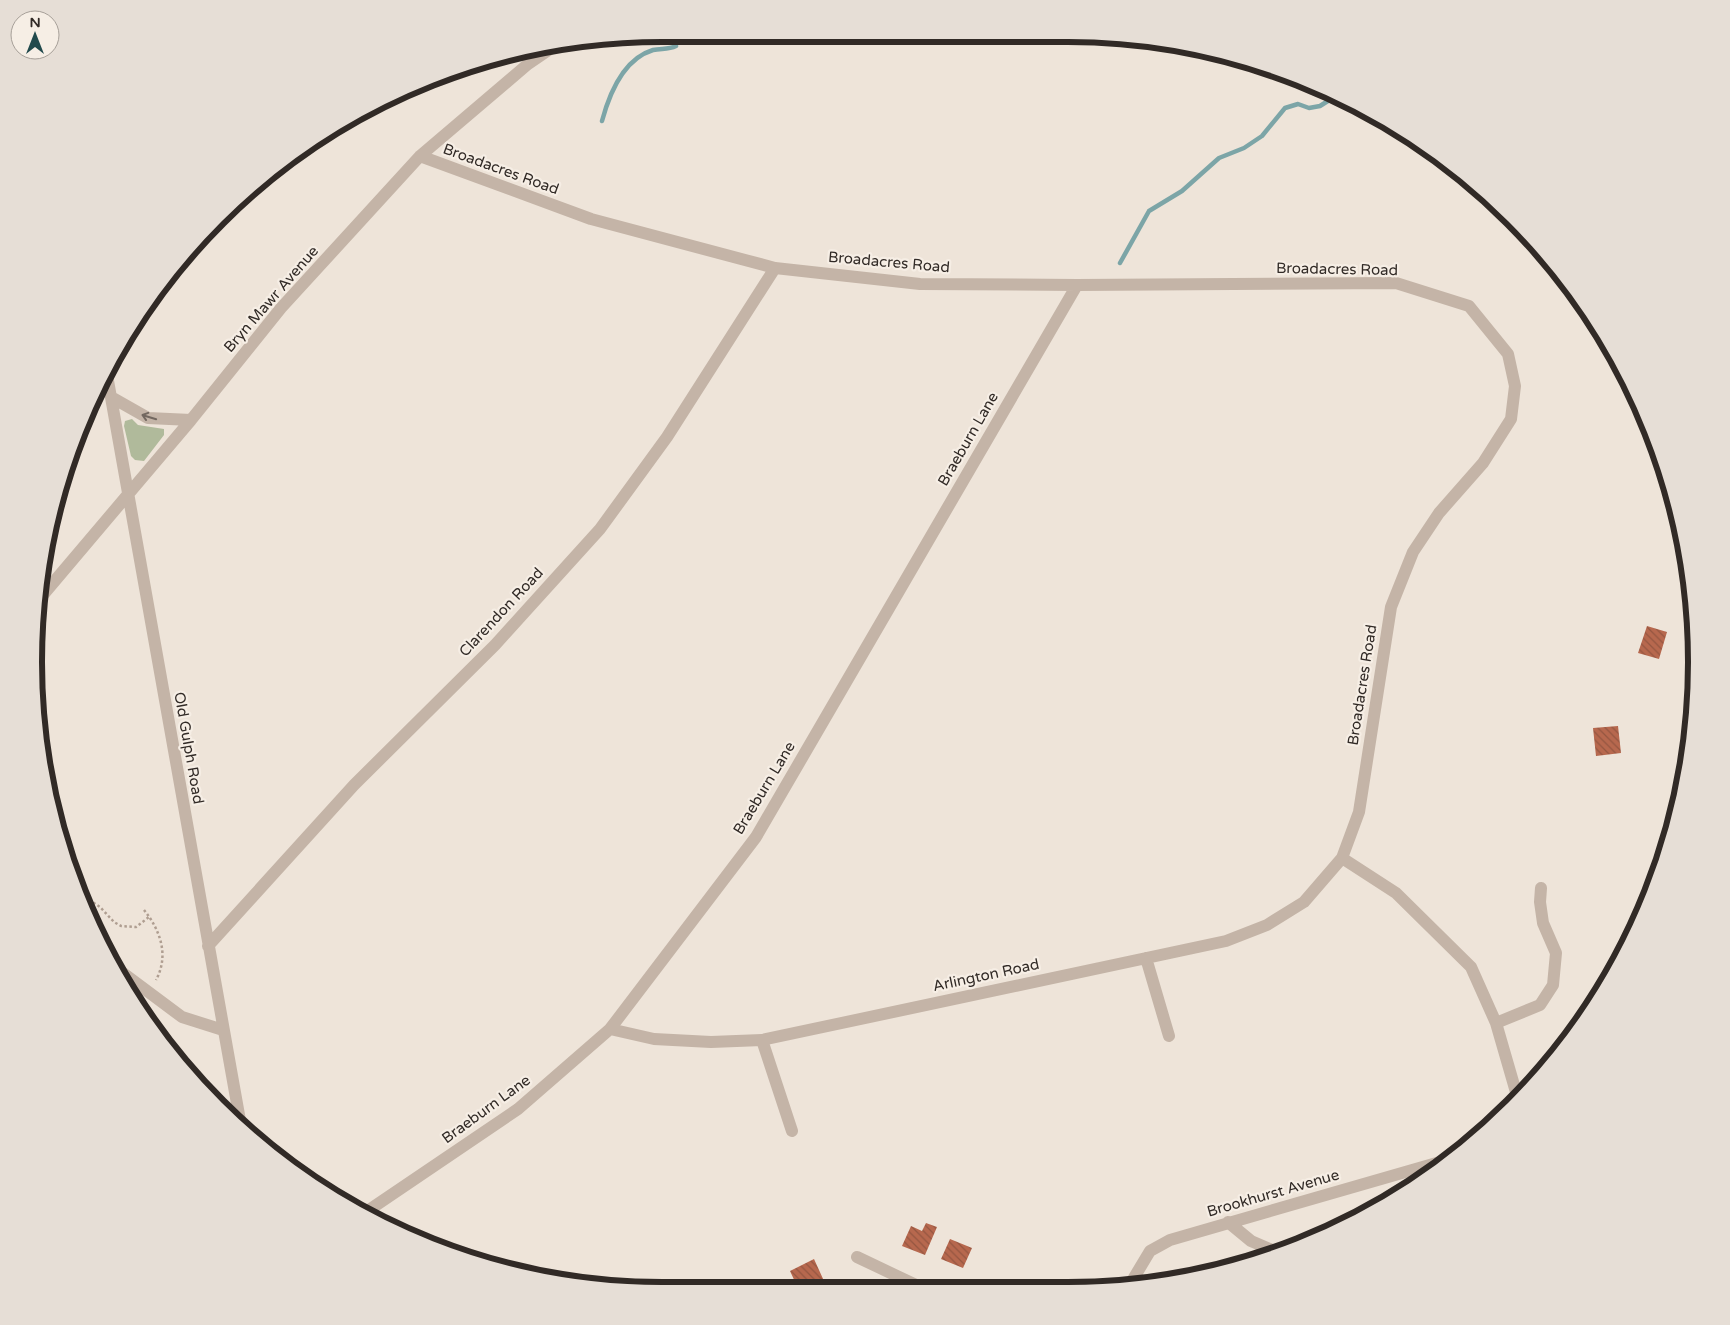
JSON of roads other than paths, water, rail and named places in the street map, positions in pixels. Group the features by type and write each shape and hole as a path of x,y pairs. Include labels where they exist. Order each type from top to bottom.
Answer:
{"street":[{"name":"Bryn Mawr Avenue","path":"47,590 191,420 281,308 420,156 542,54"},
{"name":"Broadacres Road","path":"420,156 591,219 775,268 920,284 1396,283 1469,306 1508,354 1514,386 1511,419 1483,463 1439,513 1413,552 1391,607 1359,812 1342,858"},
{"name":"Clarendon Road","path":"208,946 354,785 495,644 600,529 667,437 775,268"},
{"name":"Braeburn Lane","path":"370,1209 518,1109 610,1029 756,837 1077,285"},
{"name":"Old Gulph Road","path":"109,383 239,1115"},
{"path":"111,397 148,418 191,420"},
{"path":"1342,858 1396,893 1471,967 1496,1023 1515,1091"},
{"name":"Arlington Road","path":"610,1029 654,1039 711,1042 762,1040 1226,941 1267,925 1304,902 1342,858"},
{"path":"1496,1023 1540,1005 1553,985 1556,953 1543,923 1540,902 1541,888"},
{"path":"1146,958 1169,1036"},
{"path":"130,978 182,1017 223,1030"},
{"path":"762,1040 792,1131"},
{"name":"Brookhurst Avenue","path":"1134,1278 1150,1251 1170,1240 1430,1165"},
{"path":"1228,1222 1251,1241 1270,1249"},
{"path":"856,1257 909,1282"}],"waterway":[{"path":"602,121 613,89 633,61 653,50 676,46"},
{"path":"1120,263 1149,211 1182,191 1219,158 1244,148 1262,136 1285,108 1298,104 1309,108 1320,106 1329,100"}]}
